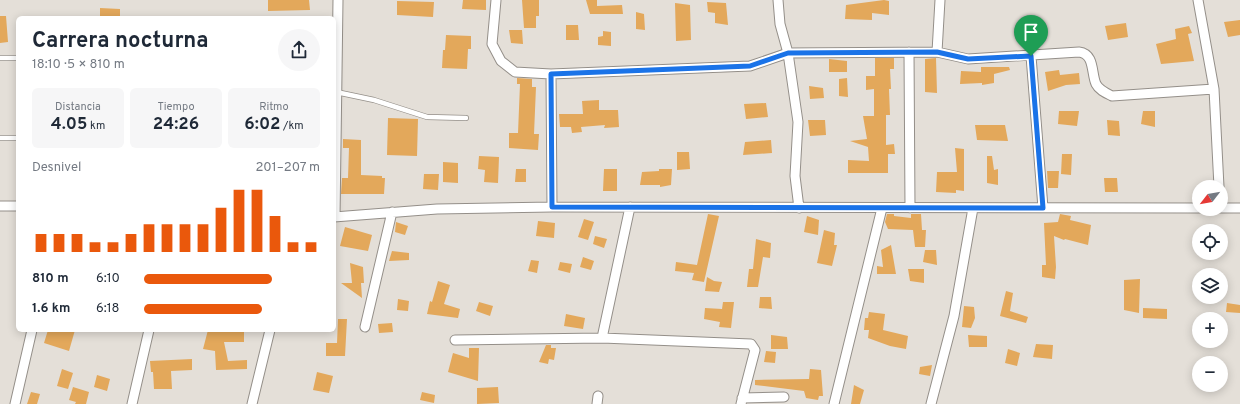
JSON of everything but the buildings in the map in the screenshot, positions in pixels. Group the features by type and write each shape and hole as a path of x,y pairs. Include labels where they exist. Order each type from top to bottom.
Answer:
{"street":[{"path":"336,92 336,20 338,0"},
{"path":"496,0 492,44 501,61 515,72 551,74 750,66 788,53 937,52 968,59 1084,53 1089,57 1097,85 1103,91 1112,96 1214,89"},
{"path":"778,0 780,24 788,53 798,122 795,176 799,208"},
{"path":"937,52 940,0"},
{"path":"1198,0 1214,89 1219,180"},
{"path":"909,52 910,208"},
{"path":"1031,56 1043,208"},
{"path":"551,74 552,207"},
{"path":"0,206 16,206"},
{"path":"336,217 437,209 552,207 1192,208"},
{"path":"602,338 630,207"},
{"path":"834,404 882,208"},
{"path":"931,404 954,316 973,208"},
{"path":"1228,208 1240,208"},
{"path":"365,327 392,212"},
{"path":"15,404 32,332"},
{"path":"132,404 149,332"},
{"path":"252,404 270,332"},
{"path":"455,340 602,338 751,344 755,350 742,401 784,397"}],"lane":[{"path":"0,58 16,58"},
{"path":"336,92 374,100 427,117 466,118"},
{"path":"0,138 16,138"}],"route":[{"path":"937,52 968,59 1031,56 1043,208 552,207 551,74 750,66 788,53 937,52"}]}
